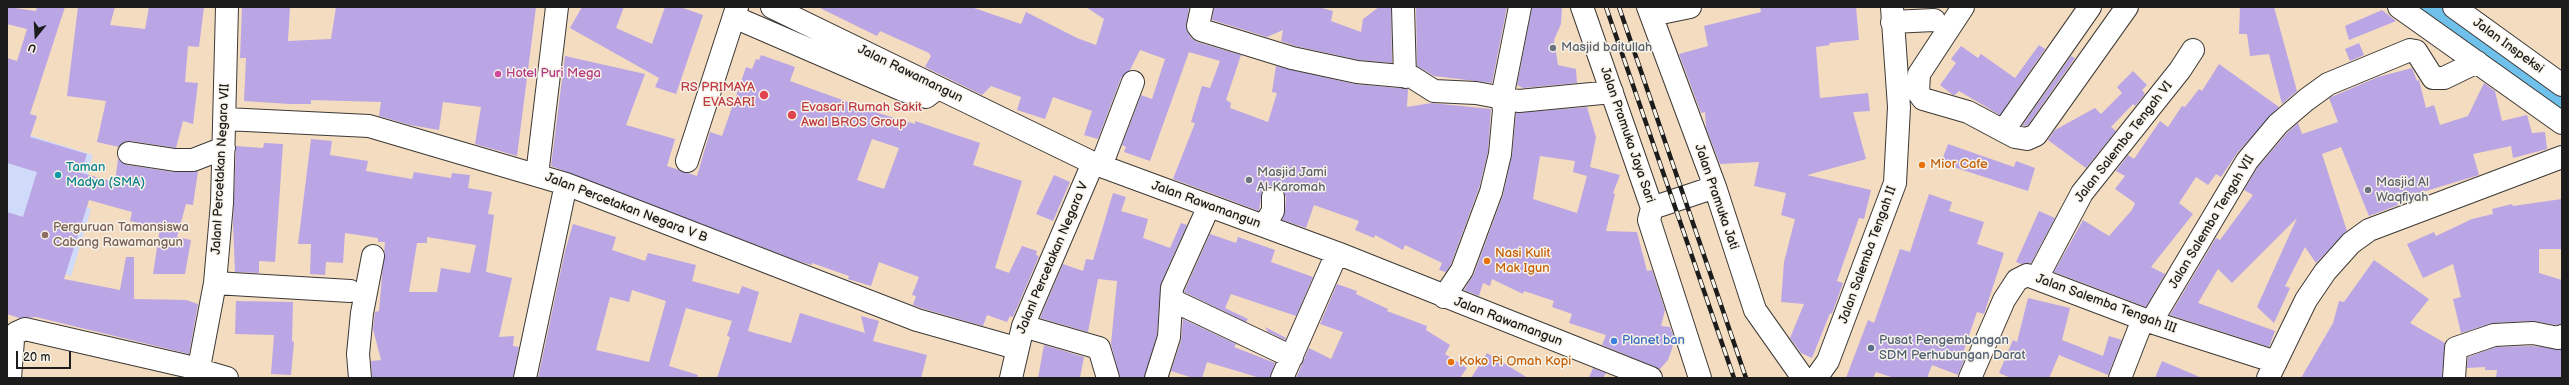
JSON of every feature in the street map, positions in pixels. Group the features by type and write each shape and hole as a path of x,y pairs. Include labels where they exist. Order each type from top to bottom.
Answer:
{"street":[{"name":"Jalanl Percetakan Negara VII","path":"198,374 215,283 222,203 227,7"},
{"path":"537,175 557,7"},
{"name":"Jalan Rawamangun","path":"772,7 1097,165 1337,253 1444,297 1651,378"},
{"path":"1202,7 1198,26 1201,30 1292,58 1357,72 1412,78 1434,91 1476,93 1519,101 1612,92"},
{"path":"1403,7 1405,77"},
{"path":"1444,297 1462,270 1491,192 1500,154 1504,110 1502,98 1520,7"},
{"name":"Jalan Pramuka Jaya Sari","path":"1582,7 1652,208 1649,220 1700,378"},
{"path":"1649,11 1690,7"},
{"path":"1892,14 1939,19 1963,7"},
{"path":"2004,130 2090,7"},
{"path":"1939,19 1919,74 1918,92 1923,99 1968,112 2015,137 2027,139 2036,135 2128,7"},
{"path":"2399,7 2562,122"},
{"name":"Jalan Inspeksi","path":"2454,7 2562,85"},
{"name":"Jalan Pramuka Jati","path":"1649,11 1715,187 1755,310 1803,378"},
{"path":"687,161 736,12 905,91 926,96 938,88"},
{"name":"Jalan Salemba Tengah II","path":"1816,378 1828,361 1895,184 1899,108 1892,14"},
{"name":"Jalan Salemba Tengah VI","path":"2037,278 2082,193 2180,70 2193,50"},
{"name":"Jalan Salemba Tengah VII","path":"2147,321 2247,161 2278,124 2306,100 2328,84 2410,50 2416,51 2432,78 2444,78 2478,62"},
{"name":"Jalanl Percetakan Negara V","path":"1011,378 1016,348 1022,326 1097,165 1133,82"},
{"name":"Jalan Percetakan Negara V B","path":"225,119 369,126 566,184 917,320 1016,348"},
{"path":"129,153 175,160 193,160 224,148"},
{"path":"2272,370 2306,300 2325,272 2351,243 2369,230 2562,157"},
{"path":"525,378 566,184"},
{"path":"1652,208 1715,187"},
{"path":"1264,226 1273,211 1273,197"},
{"path":"1156,378 1169,337 1175,281 1209,206"},
{"path":"1282,378 1337,253"},
{"path":"360,378 358,354 362,313 373,256"},
{"name":"Jalan Salemba Tengah III","path":"1970,378 2004,300 2017,280 2027,275 2272,370"},
{"path":"215,283 350,292"},
{"path":"1172,300 1292,357"},
{"path":"2120,378 2147,321"},
{"path":"1022,326 1099,348 1108,378"},
{"path":"10,378 12,333 25,329 198,374 227,378"},
{"path":"2449,376 2456,348 2494,336 2533,333 2558,338 2562,336"}],"shaded area":[{"name":"Perguruan Tamansiswa Cabang Rawamangun","path":"7,128 93,155 81,198 83,205 91,209 71,276 23,260 7,308"}],"building":[{"path":"7,7 36,11 37,7 65,7 30,114 37,116 30,137 87,154 81,173 115,182 118,159 127,165 173,172 198,171 193,205 186,204 177,237 191,240 185,274 153,274 160,228 130,221 132,212 89,200 64,279 120,290 126,257 134,257 134,299 186,300 198,304 189,354 36,317 19,318 7,314 7,212 23,217 37,172 7,163 7,58 17,61 27,29 7,24"},
{"path":"78,7 115,7 110,25 145,29 149,7 204,7 199,47 188,46 185,82 198,83 193,124 183,121 176,148 131,141 124,142 119,147 97,142 106,101 67,96"},
{"path":"242,7 290,7 288,41 331,39 336,7 536,7 517,156 475,144 481,107 443,102 439,130 410,125 379,116 381,102 311,100 311,104 290,104 244,101 246,58 240,58"},
{"path":"582,7 624,7 616,28 652,44 665,7 680,7 703,15 676,94 655,87 659,78 570,28"},
{"path":"818,7 971,7 1021,24 1026,12 1077,38 1096,45 1104,19 1086,7 1189,7 1186,28 1191,38 1197,42 1241,55 1226,100 1231,103 1230,108 1268,122 1277,93 1272,92 1276,66 1354,84 1408,89 1407,107 1431,103 1491,109 1488,152 1479,188 1451,264 1446,272 1439,270 1442,263 1405,245 1403,250 1375,235 1374,238 1355,230 1359,221 1314,205 1306,228 1282,220 1285,211 1286,197 1279,186 1267,186 1262,190 1259,211 1173,179 1195,123 1191,122 1202,86 1210,88 1220,61 1189,52 1150,161 1124,152 1126,147 1122,145 1141,95 1152,99 1165,59 1140,50 1130,70 1121,78 1098,139 1084,135 1092,111 1053,97 1045,119 1017,110 1021,97 991,86 982,95 925,67 931,56 929,53 880,31 877,36"},
{"path":"1214,7 1318,7 1333,11 1331,21 1361,32 1363,19 1379,7 1391,7 1392,63 1359,60 1295,46 1281,41 1283,30 1267,37 1212,20"},
{"path":"1416,7 1507,7 1492,83 1434,76 1417,66"},
{"path":"1532,7 1562,7 1561,24 1554,40 1558,65 1576,69 1577,83 1523,88 1517,85"},
{"path":"1760,7 1856,7 1859,40 1829,43 1830,45 1816,47 1820,98 1868,93 1870,111 1853,112 1866,159 1807,175 1871,190 1864,219 1859,218 1837,281 1843,283 1832,314 1830,313 1812,358 1801,353 1790,338 1804,304 1781,302 1784,262 1795,219 1781,215 1786,193 1754,186 1759,162 1720,164 1706,128 1705,112 1701,113 1679,54 1708,46 1704,26 1761,12"},
{"path":"2240,7 2274,7 2297,91 2282,104 2269,54 2250,56 2247,34 2239,34"},
{"path":"2382,10 2396,21 2349,40 2345,26"},
{"path":"2359,43 2364,55 2350,61 2345,49"},
{"path":"2039,45 2045,49 2000,115 1959,91 1953,95 1940,85 1956,63 1951,59 1961,46 1978,58 1981,54 2015,78"},
{"path":"761,55 795,67 790,81 878,113 915,124 915,121 980,143 973,165 1022,181 995,268 1009,273 1022,246 1037,251 1036,255 1039,256 1013,317 1010,316 1007,322 987,315 983,326 921,308 913,305 916,296 912,295 919,277 879,262 871,286 848,279 849,276 812,263 812,265 798,261 551,166 565,56 645,74 626,125 675,139 667,166 697,176 710,132 722,136 746,67 752,69 756,59 759,60","holes":["872,139 899,148 884,189 857,180"]},
{"path":"2071,56 2075,58 2028,125 2022,126"},
{"path":"2219,64 2279,107 2237,153 2221,177 2216,174 2208,185 2196,177 2179,203 2193,214 2151,267 2165,274 2146,307 2054,272 2083,220 2109,236 2132,210 2135,203 2115,189 2125,176 2116,171 2128,155 2134,159 2160,121 2168,127 2182,106 2185,107 2199,89 2202,91"},
{"path":"2412,68 2417,81 2419,80 2426,108 2434,105 2440,125 2468,116 2484,83 2495,91 2502,121 2527,115 2532,133 2545,132 2547,149 2513,158 2511,146 2473,154 2479,175 2396,200 2398,205 2369,216 2341,147 2322,154 2347,231 2316,263 2305,247 2285,286 2290,288 2274,323 2257,307 2297,218 2232,283 2218,269 2198,303 2275,331 2269,347 2170,315 2216,238 2220,240 2253,195 2244,190 2257,168 2287,133 2298,123 2302,134 2338,122 2329,98 2378,77"},
{"path":"2133,71 2147,85 2142,90 2145,94 2135,106 2133,104 2111,127 2116,131 2086,168 2048,140 2055,130 2095,108 2101,114 2122,93 2117,87"},
{"path":"1587,107 1596,137 1590,167 1620,175 1613,193 1615,194 1606,231 1637,232 1647,271 1652,270 1665,310 1661,326 1670,327 1675,340 1668,360 1660,369 1602,345 1606,335 1569,323 1572,314 1552,307 1554,301 1524,291 1523,294 1492,279 1490,286 1483,283 1479,296 1464,290 1474,274 1503,195 1512,155 1516,113","holes":["1540,156 1575,161 1573,172 1587,176 1577,213 1533,199"]},
{"path":"311,139 332,141 330,155 368,161 366,171 412,179 414,172 451,178 452,173 470,175 468,188 492,192 488,214 494,215 486,272 512,278 499,337 514,336 513,346 519,347 513,378 372,378 371,361 381,360 373,329 375,312 379,311 385,242 378,242 378,238 345,233 343,263 326,262 325,275 310,274 311,244 298,244","holes":["427,237 476,245 470,273 441,268 437,292 409,292 417,243 427,243"]},
{"path":"264,143 283,144 275,262 259,261 259,273 235,272 233,223 236,146 263,148"},
{"path":"1948,144 2014,167 2016,161 2035,168 2028,191 1941,163"},
{"path":"1054,175 1070,182 1053,221 1036,214"},
{"path":"1113,193 1126,197 1121,211 1148,219 1143,238 1170,248 1181,223 1187,225 1161,283 1157,335 1144,378 1120,378 1111,344 1117,281 1098,279 1088,332 1040,318 1063,264 1083,271 1086,259 1093,260"},
{"path":"1929,194 1952,202 1949,211 1984,222 1977,244 2004,253 1984,314 1977,312 1963,353 1966,355 1958,375 1932,365 1927,378 1894,378 1876,372 1873,378 1846,378 1868,320 1874,323 1900,249 1910,252"},
{"path":"2562,199 2562,249 2539,249 2539,273 2562,280 2562,324 2556,325 2533,321 2493,323 2461,333 2453,299 2461,297 2453,264 2423,278 2407,244 2434,232 2436,236 2472,219 2493,214 2492,209 2512,204 2513,206"},
{"path":"2039,211 2055,218 2031,263 2021,264 2016,262"},
{"path":"573,224 616,237 612,250 645,261 648,253 696,265 692,281 739,294 742,286 759,292 748,331 791,343 800,313 865,333 861,316 879,321 873,341 927,355 921,378 717,378 730,337 727,336 732,321 686,308 669,366 698,375 697,378 538,378 565,251","holes":["632,290 666,301 649,362 596,350 610,297 629,302"]},
{"path":"1210,234 1236,243 1238,237 1275,250 1271,262 1313,277 1296,316 1231,294 1225,308 1248,319 1246,322 1184,292"},
{"path":"2374,260 2429,299 2410,323 2445,343 2442,378 2301,378 2333,323 2339,301 2344,302"},
{"path":"1337,284 1357,291 1356,294 1388,309 1387,311 1427,326 1426,330 1450,345 1445,354 1467,368 1460,378 1296,378 1309,348 1331,359 1343,332 1320,324"},
{"path":"2028,298 2070,308 2062,340 2103,356 2109,336 2122,340 2108,375 2059,355 2049,378 2011,378 1999,373 2013,340 2017,342"},
{"path":"236,301 293,302 292,341 294,342 291,375 271,374 274,335 235,334"},
{"path":"1183,319 1236,344 1234,347 1275,363 1270,378 1260,378 1207,362 1202,378 1193,378 1171,371 1181,341"},
{"path":"1265,327 1286,338 1285,340 1268,332"},
{"path":"1044,345 1084,357 1080,378 1038,378"},
{"path":"2532,346 2562,349 2562,378 2496,378 2497,370 2485,370 2485,367 2467,368 2468,357 2496,347"},
{"path":"1487,353 1528,378 1471,378"},
{"path":"2162,361 2202,378 2155,378"},
{"path":"1593,368 1606,373 1603,378 1589,378"}],"waterway":[{"path":"2427,7 2562,111"}],"railway":[{"path":"1606,7 1734,378"},
{"path":"1619,7 1746,378"}],"place":[{"name":"Masjid baitullah","path":"1553,48"},
{"name":"Hotel Puri Mega","path":"498,74"},
{"name":"RS PRIMAYA EVASARI","path":"764,95"},
{"name":"Evasari Rumah Sakit Awal BROS Group","path":"792,115"},
{"name":"Mior Cafe","path":"1922,165"},
{"name":"Taman Madya (SMA)","path":"58,175"},
{"name":"Masjid Jami Al-Karomah","path":"1249,180"},
{"name":"Masjid Al Waqfiyah","path":"2368,190"},
{"name":"Perguruan Tamansiswa Cabang Rawamangun","path":"45,235"},
{"name":"Nasi Kulit Mak Igun","path":"1487,261"},
{"name":"Planet ban","path":"1614,341"},
{"name":"Pusat Pengembangan SDM Perhubungan Darat","path":"1871,348"},
{"name":"Koko Pi Omah Kopi","path":"1451,362"}]}
